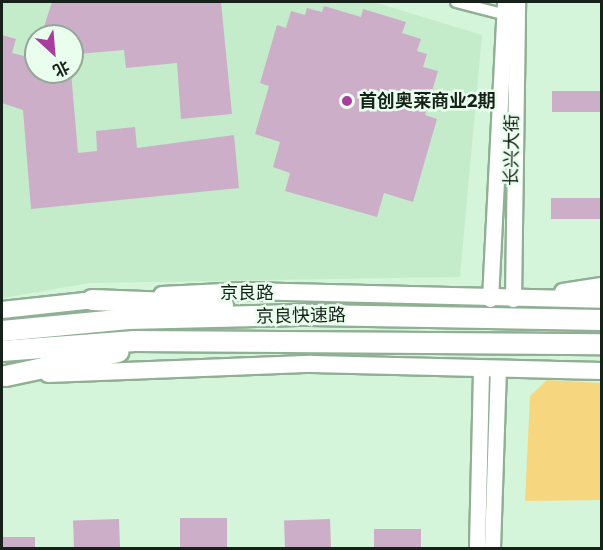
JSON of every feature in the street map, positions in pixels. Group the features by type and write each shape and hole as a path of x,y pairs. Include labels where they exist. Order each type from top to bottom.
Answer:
{"highway":[{"path":"92,300 339,314"},
{"name":"京良快速路","path":"2,331 128,319 339,314 602,320"},
{"path":"4,376 171,341"},
{"name":"京良快速路","path":"2,351 171,341 602,344"}],"main road":[{"path":"517,300 602,286"},
{"name":"京良路","path":"2,310 92,300 245,291 517,300 602,300"},
{"path":"4,376 312,364 602,371"}],"street":[{"path":"456,2 509,7"},
{"name":"长兴大街","path":"490,299 509,7"},
{"name":"长兴大街","path":"509,7 517,300"},
{"path":"477,549 490,370"},
{"path":"490,370 492,549"}],"shaded area":[{"path":"2,2 374,2 482,35 460,277 90,283 2,298"},
{"path":"547,380 601,383 601,500 525,501 530,396"}],"building":[{"path":"52,2 221,2 232,114 181,119 177,63 126,68 124,50 84,53 84,24 45,24"},
{"name":"首创奥莱商业2期","path":"324,6 361,17 363,9 406,22 402,33 421,39 417,51 427,54 423,67 438,71 425,115 437,119 413,202 384,193 377,217 285,191 290,173 273,167 280,142 255,134 269,86 260,83 277,25 286,28 291,11 305,15 307,8 322,12"},
{"path":"2,35 16,39 12,53 24,56 24,84 72,84 78,153 97,151 96,131 135,127 137,148 234,135 239,188 31,209 23,110 2,103"},
{"path":"552,91 602,91 602,112 552,112"},
{"path":"551,198 602,198 602,219 551,219"},
{"path":"180,518 227,518 227,548 180,548"},
{"path":"119,519 120,548 74,548 73,521"},
{"path":"330,519 331,548 285,548 284,521"},
{"path":"374,529 421,529 421,548 374,548"},
{"path":"2,537 35,537 35,548 2,548"}],"place":[{"name":"首创奥莱商业2期","path":"347,101"}]}
